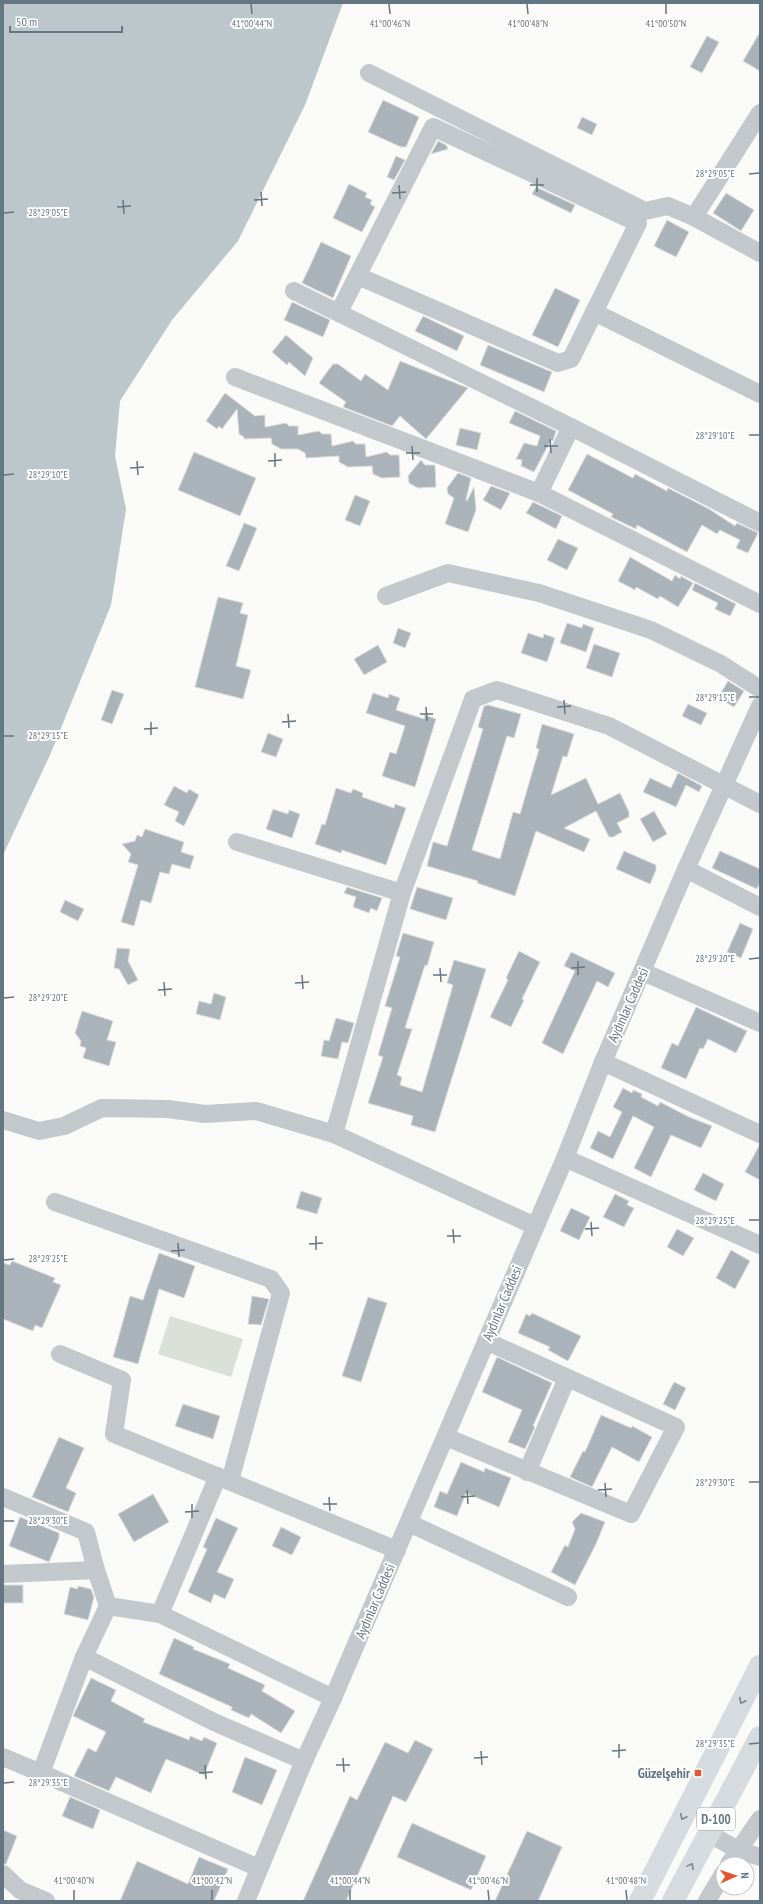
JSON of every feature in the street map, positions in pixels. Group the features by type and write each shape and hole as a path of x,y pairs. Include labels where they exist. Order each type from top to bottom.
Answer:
{"highway":[{"name":"D-100","path":"640,1901 760,1666"},
{"name":"D-100","path":"673,1901 760,1737"}],"street":[{"path":"369,73 645,211 668,206 694,217 760,253"},
{"path":"694,217 760,113"},
{"path":"339,312 433,127 638,224 571,359 558,363 358,276"},
{"path":"294,290 571,427 760,523"},
{"path":"594,312 760,394"},
{"path":"235,378 539,493 760,604"},
{"path":"539,493 571,427"},
{"path":"386,596 448,573 539,593 651,630 721,664 760,689"},
{"path":"334,1134 402,893 473,699 497,690 609,726 724,784 760,804"},
{"name":"Aydınlar Caddesi","path":"246,1901 304,1761 409,1523 565,1158 603,1062 643,972 686,868 760,706"},
{"path":"237,842 402,893"},
{"path":"686,868 760,907"},
{"path":"643,972 760,1023"},
{"path":"603,1062 760,1134"},
{"path":"3,1120 39,1131 64,1126 102,1108 168,1109 205,1114 256,1112 334,1134 535,1226"},
{"path":"565,1158 760,1245"},
{"path":"55,1202 271,1279 281,1293 224,1478 160,1614"},
{"path":"446,1437 631,1514 676,1427 486,1341"},
{"path":"60,1354 122,1380 114,1434 397,1550"},
{"path":"528,1472 567,1378"},
{"path":"3,1497 86,1532 96,1570 108,1606 84,1657 41,1773"},
{"path":"409,1523 568,1597"},
{"path":"3,1574 96,1570"},
{"path":"108,1606 160,1614 333,1698"},
{"path":"84,1657 214,1722 304,1761"},
{"path":"3,1756 259,1868"},
{"path":"735,1856 760,1819"},
{"path":"708,1833 733,1856"},
{"path":"3,1874 20,1890 46,1901"},
{"path":"707,1901 715,1888"}],"shaded area":[{"path":"3,3 343,3 305,105 238,241 172,320 120,401 115,456 126,509 111,605 50,755 3,855"},
{"path":"170,1316 243,1339 231,1377 158,1354"}],"building":[{"path":"760,32 760,71 743,61"},
{"path":"707,36 719,42 702,73 690,67"},
{"path":"383,100 419,117 406,147 401,147 368,132"},
{"path":"582,117 597,124 592,135 577,128"},
{"path":"438,141 446,145 448,149 431,154"},
{"path":"396,156 405,160 394,180 387,177"},
{"path":"349,184 367,193 365,197 372,200 370,204 375,207 362,232 333,218"},
{"path":"536,187 575,205 571,213 532,194"},
{"path":"726,193 754,210 741,231 713,213"},
{"path":"667,220 689,232 676,257 654,246"},
{"path":"321,242 351,256 333,298 302,283"},
{"path":"555,288 580,300 558,347 532,335"},
{"path":"292,302 330,320 323,337 284,320"},
{"path":"423,316 464,336 457,351 415,331"},
{"path":"286,335 313,358 305,376 289,362 287,365 272,352"},
{"path":"488,345 552,372 544,392 480,365"},
{"path":"400,361 468,388 426,439 400,416 392,426 343,407 346,402 319,383 333,364 338,364 361,381 365,374 388,390"},
{"path":"225,393 255,416 265,415 265,427 286,423 289,426 298,426 298,435 319,431 322,434 331,434 332,446 353,441 356,444 365,444 366,457 387,452 390,455 399,455 400,477 382,478 373,474 372,466 348,467 339,462 339,456 306,458 305,453 298,449 281,449 272,444 271,438 244,439 244,437 239,434 237,409 222,429 219,426 217,429 206,421"},
{"path":"515,411 556,431 553,441 551,440 534,472 521,466 522,460 516,459 524,443 537,446 540,436 509,423"},
{"path":"460,428 481,433 477,450 456,445"},
{"path":"194,452 256,478 240,516 178,490"},
{"path":"587,454 633,478 635,474 667,491 668,488 709,509 735,526 737,523 758,533 748,553 736,548 740,540 720,530 717,534 702,525 687,552 637,525 636,529 611,517 613,514 568,490"},
{"path":"421,460 425,465 435,465 436,487 418,488 409,483 408,476"},
{"path":"458,473 471,478 467,501 474,487 476,510 468,532 445,524 454,498 448,494 447,488"},
{"path":"491,486 510,493 501,510 483,500"},
{"path":"355,495 370,501 360,526 345,520"},
{"path":"533,502 562,516 556,529 526,513"},
{"path":"244,523 257,528 239,571 226,566"},
{"path":"558,539 578,548 567,570 547,560"},
{"path":"630,557 672,581 675,575 680,579 681,576 693,583 678,607 660,596 658,599 636,587 635,590 618,581"},
{"path":"695,583 736,604 730,616 715,609 718,603 692,590"},
{"path":"218,597 243,603 240,613 248,615 236,666 251,670 243,699 195,687"},
{"path":"567,623 582,628 583,624 594,628 586,652 560,643"},
{"path":"398,628 411,633 405,648 393,643"},
{"path":"528,633 543,638 544,634 555,638 547,662 521,653"},
{"path":"594,644 620,653 612,677 586,668"},
{"path":"378,645 387,662 364,675 354,659"},
{"path":"728,681 744,691 734,707 718,698"},
{"path":"112,690 124,694 112,724 101,720"},
{"path":"373,693 388,698 389,694 400,698 396,710 424,719 425,715 436,719 415,787 382,776 390,752 396,754 405,726 366,713"},
{"path":"688,704 707,713 701,725 682,716"},
{"path":"488,705 521,714 514,738 507,736 472,850 500,859 513,812 520,814 539,749 536,748 542,724 574,734 567,757 563,756 551,795 586,778 598,804 620,793 629,812 629,817 617,823 622,832 613,837 609,837 596,811 564,828 590,839 584,852 536,831 515,896 477,883 478,881 427,866 433,842 447,846 483,729 478,727 484,706"},
{"path":"268,733 283,739 276,757 261,752"},
{"path":"678,773 702,786 699,792 686,785 676,807 643,792 650,778 671,788"},
{"path":"174,786 187,793 189,789 199,795 184,826 175,821 179,812 164,805"},
{"path":"336,788 351,793 353,789 363,793 362,797 394,808 395,804 406,808 386,865 342,850 341,853 315,844 322,824 325,825"},
{"path":"273,809 288,814 289,810 300,814 292,838 266,829"},
{"path":"654,811 667,834 653,842 640,819"},
{"path":"145,829 184,842 181,852 194,856 190,869 172,864 169,874 160,872 151,903 141,900 134,926 121,922 138,865 128,862 131,854 122,844 135,841 137,835 142,837"},
{"path":"624,851 656,865 656,870 650,884 616,869"},
{"path":"720,851 760,869 760,882 757,889 712,868"},
{"path":"347,887 382,898 377,911 371,908 369,913 353,907 356,897 344,893"},
{"path":"417,887 453,898 446,920 410,909"},
{"path":"65,900 84,909 78,921 60,912"},
{"path":"740,923 753,929 741,958 727,952"},
{"path":"403,933 434,942 405,1028 412,1029 397,1075 402,1077 400,1085 422,1092 453,985 447,983 454,960 486,969 435,1132 411,1125 413,1116 368,1103 383,1057 378,1055 392,1008 385,1006 400,957 396,956"},
{"path":"117,948 130,949 128,961 138,980 128,985 119,969 114,968"},
{"path":"519,951 540,962 522,999 524,1000 511,1027 490,1017 508,980 506,978"},
{"path":"571,952 615,973 608,987 597,981 563,1054 542,1043 575,971 564,966"},
{"path":"214,993 226,997 220,1020 196,1014 199,1001 211,1004"},
{"path":"696,1007 747,1031 736,1053 708,1039 703,1049 700,1048 686,1079 661,1068 672,1043 678,1046"},
{"path":"82,1011 113,1021 107,1040 116,1042 109,1066 83,1058 86,1048 80,1046 81,1041 75,1033"},
{"path":"336,1018 354,1023 348,1043 342,1042 338,1059 321,1056 324,1040 329,1041"},
{"path":"623,1088 632,1093 633,1090 642,1094 641,1097 658,1106 660,1102 689,1117 712,1126 701,1148 671,1135 651,1177 634,1168 654,1127 633,1116 613,1159 590,1148 598,1131 610,1137 622,1112 613,1107"},
{"path":"760,1144 760,1180 745,1172"},
{"path":"703,1173 724,1184 716,1201 694,1190"},
{"path":"301,1191 322,1198 317,1214 296,1208"},
{"path":"615,1194 629,1201 627,1205 634,1208 624,1227 603,1217"},
{"path":"571,1208 590,1217 579,1240 560,1231"},
{"path":"677,1229 694,1238 683,1256 667,1247"},
{"path":"731,1250 750,1261 735,1289 716,1278"},
{"path":"159,1253 195,1266 184,1298 159,1289 138,1364 113,1357 130,1296 143,1300"},
{"path":"12,1261 55,1278 53,1282 61,1285 42,1328 35,1325 33,1331 3,1319 3,1263 10,1265"},
{"path":"252,1296 269,1299 261,1325 248,1324"},
{"path":"368,1297 387,1303 361,1382 342,1376"},
{"path":"532,1313 581,1336 568,1361 548,1350 550,1347 518,1333 526,1314 530,1316"},
{"path":"497,1357 552,1383 533,1426 535,1427 525,1449 508,1442 522,1410 482,1392"},
{"path":"674,1382 686,1388 675,1410 663,1404"},
{"path":"183,1404 220,1416 213,1439 175,1426"},
{"path":"601,1415 631,1428 632,1426 652,1437 639,1462 612,1447 592,1487 570,1477 583,1451 585,1452"},
{"path":"59,1437 84,1448 66,1488 76,1493 68,1512 32,1497"},
{"path":"461,1462 484,1472 485,1468 511,1478 499,1507 466,1493 457,1516 434,1507 440,1491 447,1494"},
{"path":"153,1494 169,1522 134,1542 118,1514"},
{"path":"581,1513 605,1522 596,1544 575,1585 551,1572 565,1545 568,1547 575,1529 572,1522"},
{"path":"20,1517 59,1533 59,1538 49,1562 9,1546"},
{"path":"216,1518 238,1528 217,1572 234,1579 225,1599 214,1594 211,1603 188,1592 207,1549 203,1547"},
{"path":"281,1527 301,1537 292,1555 272,1546"},
{"path":"3,1585 23,1585 23,1603 3,1603"},
{"path":"78,1586 91,1589 94,1597 88,1620 64,1614 70,1587 78,1589"},
{"path":"174,1638 194,1647 193,1649 230,1664 228,1668 265,1685 262,1691 295,1711 281,1733 251,1714 249,1718 231,1710 232,1707 159,1674"},
{"path":"91,1678 116,1690 111,1701 145,1719 143,1722 189,1740 190,1736 202,1741 204,1737 217,1743 204,1775 166,1759 151,1793 116,1777 109,1791 74,1776 88,1748 96,1752 106,1732 73,1716"},
{"path":"415,1740 433,1749 406,1802 393,1796 346,1901 303,1901 350,1796 357,1800 385,1742 408,1753"},
{"path":"245,1757 277,1770 262,1805 232,1792"},
{"path":"70,1797 100,1810 93,1829 62,1816"},
{"path":"412,1823 486,1856 471,1890 397,1857"},
{"path":"3,1830 17,1836 6,1864 3,1864"},
{"path":"527,1831 562,1847 538,1901 495,1901"},
{"path":"199,1857 228,1869 214,1901 120,1901 137,1861 188,1884"}],"place":[{"name":"Güzelşehir","path":"698,1773"}]}
